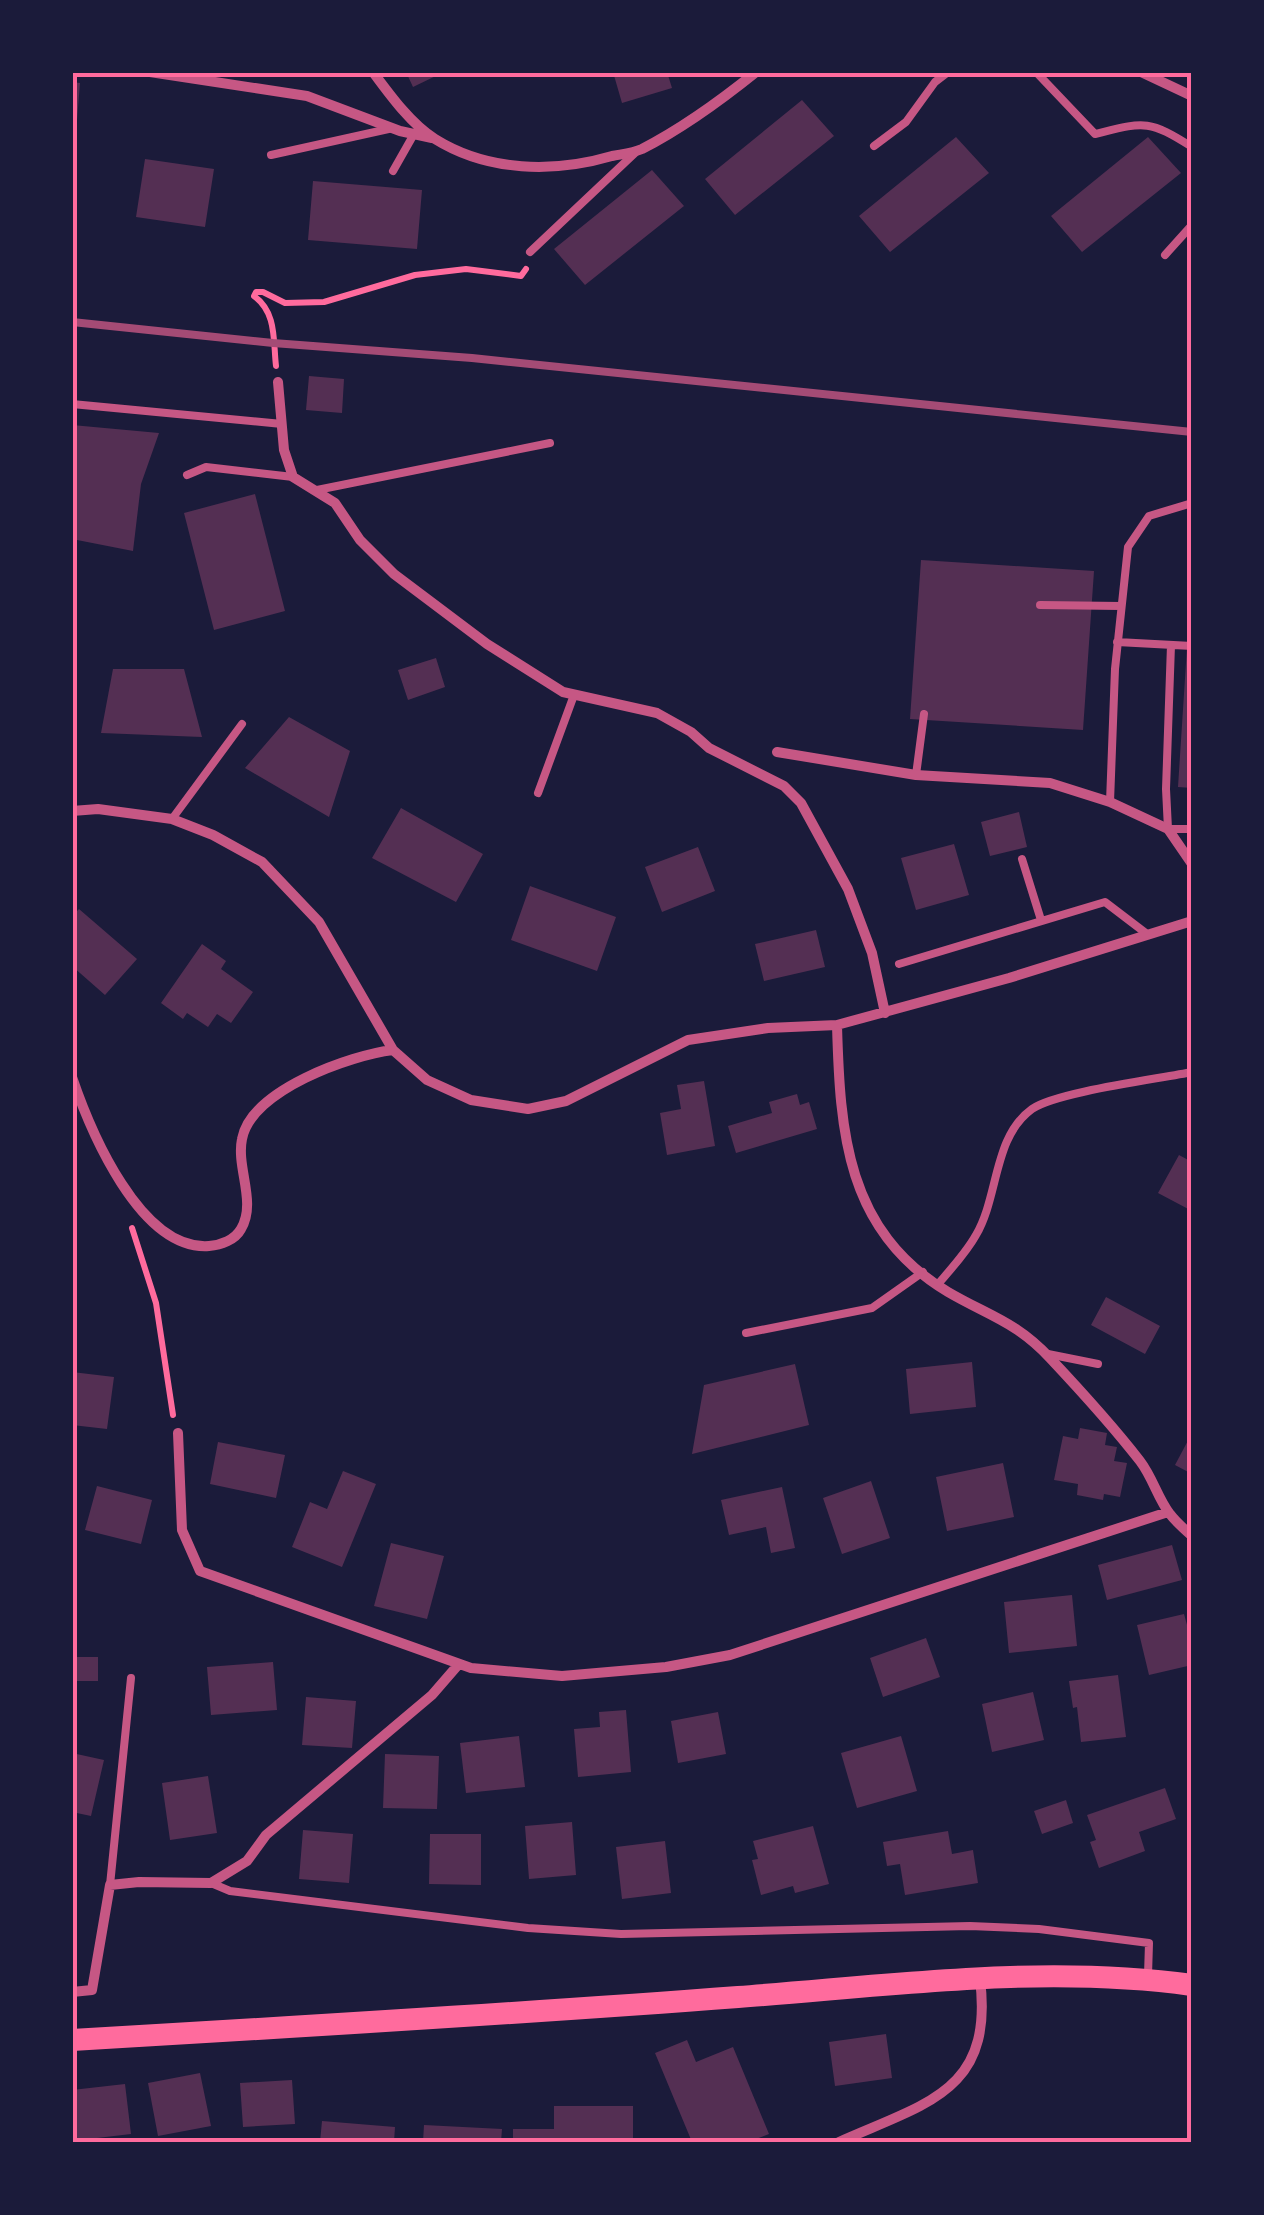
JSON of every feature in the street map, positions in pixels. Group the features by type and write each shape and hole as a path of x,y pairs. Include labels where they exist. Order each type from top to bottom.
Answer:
{"main road":[{"path":"72,2040 622,2006 980,1978 1148,1979 1192,1985"}],"street":[{"path":"150,72 306,96 393,128 433,138 467,155 498,164 544,168 637,152 707,110 754,73"},
{"path":"373,72 390,96 433,138"},
{"path":"1142,72 1192,96"},
{"path":"278,382 284,450 292,477 336,503 360,540 394,574 487,644 563,692 658,714 692,732 709,748 784,786 801,803 848,889 872,953 885,1013"},
{"path":"777,752 916,775 1050,783 1110,802 1168,828 1192,864"},
{"path":"72,811 98,809 172,819 262,862 319,922 393,1050 427,1080 471,1100 528,1109 566,1101 688,1040 768,1028 837,1025 1009,978 1192,921"},
{"path":"837,1025 841,1118 854,1177 888,1240 938,1284 1012,1324 1046,1354 1142,1463 1168,1512 1192,1536"},
{"path":"72,1077 103,1154 133,1197 166,1235 193,1245 210,1246 228,1242 240,1232 247,1212 242,1136 257,1111 276,1093 349,1059 393,1050"},
{"path":"178,1433 182,1530 200,1571 458,1665 562,1676 666,1668 730,1655 1168,1512"},
{"path":"72,1992 92,1990 110,1886 140,1882 212,1883 247,1862 266,1835 432,1695 458,1665"},
{"path":"839,2142 923,2104 956,2082 971,2062 982,2032 980,1978"}],"lane":[{"path":"874,146 906,122 935,82 948,72"},
{"path":"1036,72 1095,134 1147,124 1160,127 1192,147"},
{"path":"271,155 393,128"},
{"path":"393,171 414,134"},
{"path":"530,252 637,152"},
{"path":"1165,255 1192,225"},
{"path":"72,404 282,424"},
{"path":"317,490 550,442"},
{"path":"187,475 206,467 241,468 292,477"},
{"path":"1110,802 1117,642 1128,548 1148,516 1190,504"},
{"path":"1040,605 1122,606"},
{"path":"1117,642 1192,646"},
{"path":"1172,645 1168,828 1192,828"},
{"path":"538,793 574,694"},
{"path":"916,775 924,714"},
{"path":"172,819 242,724"},
{"path":"1022,859 1041,920"},
{"path":"900,964 1105,902 1146,934"},
{"path":"938,1284 976,1235 1015,1126 1034,1107 1066,1096 1192,1072"},
{"path":"746,1333 872,1308 922,1272"},
{"path":"1046,1354 1098,1364"},
{"path":"110,1886 131,1678"},
{"path":"212,1883 230,1891 528,1928 620,1934 970,1926 1039,1929 1149,1943 1148,1979"}],"path":[{"path":"278,382 272,319 264,302 254,296 256,292 284,303 324,302 415,275 466,269 521,276 523,273"},
{"path":"133,1197 130,1222 156,1303 178,1433"}],"building":[{"path":"406,72 444,72 413,87"},
{"path":"613,72 667,72 672,88 622,103"},
{"path":"72,82 80,83 75,145 72,145"},
{"path":"802,100 834,136 735,215 705,179"},
{"path":"956,137 989,173 890,252 859,216"},
{"path":"1148,137 1181,173 1082,252 1051,216"},
{"path":"145,159 214,169 205,227 136,217"},
{"path":"652,170 684,206 585,285 554,249"},
{"path":"313,181 422,190 417,249 308,240"},
{"path":"309,376 344,379 342,413 306,410"},
{"path":"72,425 159,433 141,484 133,551 72,539"},
{"path":"255,494 285,611 214,630 184,513"},
{"path":"921,560 1094,571 1083,730 910,719"},
{"path":"1192,616 1192,788 1178,787"},
{"path":"436,658 445,687 408,700 398,670"},
{"path":"113,669 184,669 202,737 101,733"},
{"path":"289,717 350,751 329,817 245,768"},
{"path":"401,808 483,854 456,902 372,858"},
{"path":"1019,812 1027,847 990,856 981,822"},
{"path":"954,844 969,895 916,910 901,858"},
{"path":"698,847 715,891 662,912 645,867"},
{"path":"530,886 616,917 597,971 511,940"},
{"path":"79,909 137,959 105,995 72,966 72,916"},
{"path":"816,930 825,967 764,981 755,944"},
{"path":"202,944 226,961 221,969 253,992 231,1023 217,1014 208,1027 187,1013 183,1019 161,1003"},
{"path":"704,1081 715,1146 667,1155 660,1113 681,1109 677,1085"},
{"path":"797,1094 800,1105 809,1102 817,1129 736,1153 728,1126 772,1113 769,1102"},
{"path":"1179,1155 1192,1162 1192,1211 1158,1193"},
{"path":"1106,1297 1160,1326 1145,1354 1091,1325"},
{"path":"972,1362 976,1407 910,1414 906,1369"},
{"path":"795,1364 809,1425 692,1454 704,1385"},
{"path":"72,1372 114,1377 107,1429 72,1425"},
{"path":"1080,1428 1107,1433 1105,1445 1117,1447 1114,1461 1127,1463 1120,1497 1104,1494 1103,1500 1077,1495 1078,1484 1054,1480 1063,1436 1078,1439"},
{"path":"1192,1433 1192,1474 1175,1465"},
{"path":"218,1442 285,1455 276,1498 210,1484"},
{"path":"1003,1463 1014,1517 947,1531 936,1477"},
{"path":"343,1471 376,1484 342,1567 292,1547 310,1502 327,1509"},
{"path":"871,1481 890,1538 842,1554 823,1498"},
{"path":"97,1486 152,1500 141,1544 85,1530"},
{"path":"782,1487 795,1548 771,1553 766,1527 729,1535 721,1500"},
{"path":"391,1543 444,1556 427,1619 374,1606"},
{"path":"1172,1545 1182,1580 1107,1600 1098,1565"},
{"path":"1072,1595 1077,1646 1009,1653 1004,1602"},
{"path":"1184,1614 1192,1643 1192,1665 1149,1675 1137,1625"},
{"path":"926,1638 940,1677 883,1697 870,1658"},
{"path":"72,1657 98,1657 98,1681 72,1681"},
{"path":"273,1662 277,1710 211,1715 207,1667"},
{"path":"1118,1675 1126,1737 1081,1742 1069,1681"},
{"path":"1033,1692 1044,1740 992,1752 982,1704"},
{"path":"306,1697 356,1701 352,1748 302,1745"},
{"path":"626,1710 631,1772 578,1777 574,1729 600,1727 599,1712"},
{"path":"718,1712 726,1754 678,1763 671,1721"},
{"path":"519,1736 525,1787 466,1793 460,1743"},
{"path":"901,1736 917,1791 857,1808 841,1753"},
{"path":"72,1753 104,1760 91,1816 72,1812"},
{"path":"385,1754 439,1756 437,1809 383,1808"},
{"path":"208,1776 217,1833 170,1840 162,1783"},
{"path":"1165,1788 1176,1819 1139,1832 1145,1851 1099,1868 1090,1842 1096,1840 1087,1815"},
{"path":"1066,1800 1073,1823 1042,1834 1034,1811"},
{"path":"572,1822 576,1875 529,1879 525,1826"},
{"path":"813,1826 829,1884 795,1893 793,1886 761,1895 752,1860 758,1859 753,1841"},
{"path":"303,1830 353,1834 349,1883 299,1879"},
{"path":"948,1831 952,1854 973,1850 978,1883 905,1895 900,1864 887,1866 883,1842"},
{"path":"430,1834 481,1834 481,1885 429,1884"},
{"path":"665,1841 671,1893 622,1899 616,1847"},
{"path":"886,2034 892,2078 835,2086 829,2042"},
{"path":"687,2040 696,2062 733,2047 769,2134 748,2142 692,2142 655,2053"},
{"path":"200,2073 211,2126 158,2136 148,2083"},
{"path":"292,2080 295,2124 243,2127 240,2083"},
{"path":"125,2084 131,2134 72,2141 72,2090"},
{"path":"554,2106 633,2106 633,2142 513,2142 513,2129 554,2129"},
{"path":"322,2121 395,2127 394,2142 320,2142"},
{"path":"424,2125 502,2129 501,2142 423,2142"}],"railway":[{"path":"72,322 472,358 1192,432"}]}
